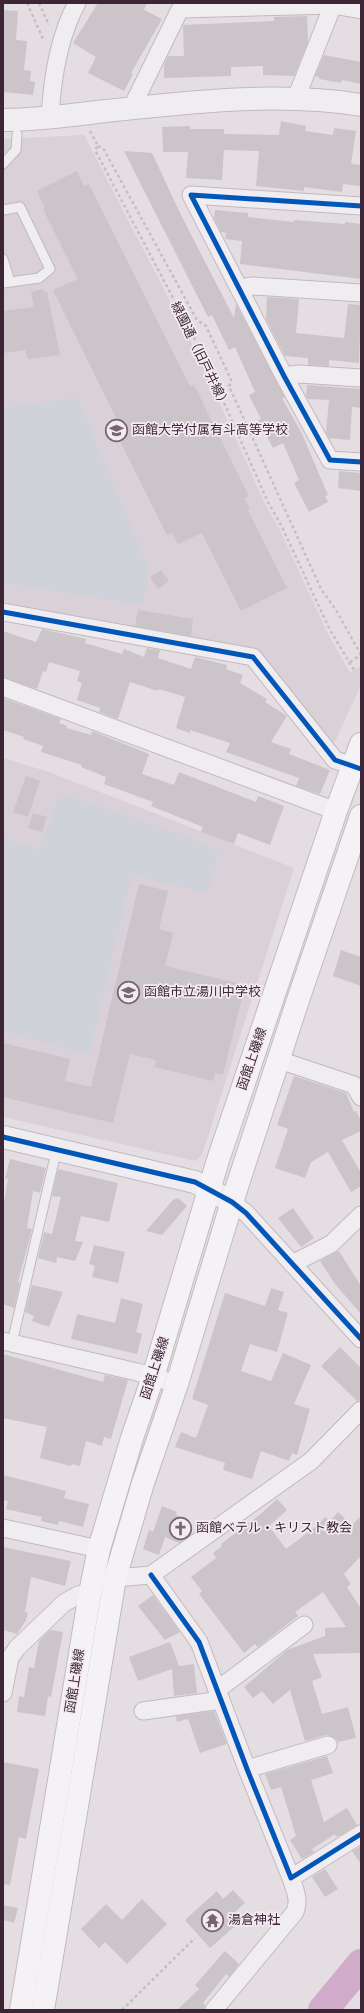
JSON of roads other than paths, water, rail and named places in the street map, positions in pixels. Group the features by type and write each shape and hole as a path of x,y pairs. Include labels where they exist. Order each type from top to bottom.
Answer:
{"main road":[{"name":"函館上磯線","path":"21,2010 90,1593 99,1549 132,1438 154,1377 209,1189 336,811 357,768 361,744"},
{"name":"函館上磯線","path":"43,2010 115,1578 143,1483 177,1384 232,1202 298,1000 361,816"}],"street":[{"path":"50,118 55,66 67,20 77,3"},
{"path":"131,109 182,6 333,5 361,10"},
{"path":"296,98 333,5"},
{"path":"10,127 50,118 131,109 251,99 296,98 330,100 361,105"},
{"path":"361,206 192,195 284,376 330,460 361,462"},
{"path":"239,288 253,286 361,293"},
{"path":"284,376 298,374 361,378"},
{"path":"3,612 253,657 336,760 357,768"},
{"path":"3,687 336,811"},
{"path":"279,1060 354,1084 361,1097"},
{"path":"3,1137 195,1182 209,1189 232,1202 246,1213 361,1339"},
{"path":"292,1264 331,1244 361,1215"},
{"path":"8,1342 154,1377 177,1384"},
{"path":"115,1578 151,1575 311,1461 361,1410"},
{"path":"3,1528 99,1549"},
{"path":"151,1575 199,1642 298,1898 298,1905 294,1912 214,2010"},
{"path":"3,1693 5,1670 10,1658 17,1648 64,1603 78,1595 90,1593"},
{"path":"143,1711 219,1695 304,1625"},
{"path":"247,1769 328,1745"},
{"path":"291,1878 361,1834"}],"lane":[{"path":"3,164 16,150 10,127"},
{"path":"3,210 20,207 50,269 39,278 6,282 3,259"},
{"path":"8,1342 54,1161"}],"waterway":[{"path":"323,2010 361,1964"}],"place":[{"name":"函館大学付属有斗高等学校","path":"117,430"},
{"name":"函館市立湯川中学校","path":"129,992"},
{"name":"函館ベテル・キリスト教会","path":"181,1528"},
{"name":"湯倉神社","path":"212,1920"}]}
